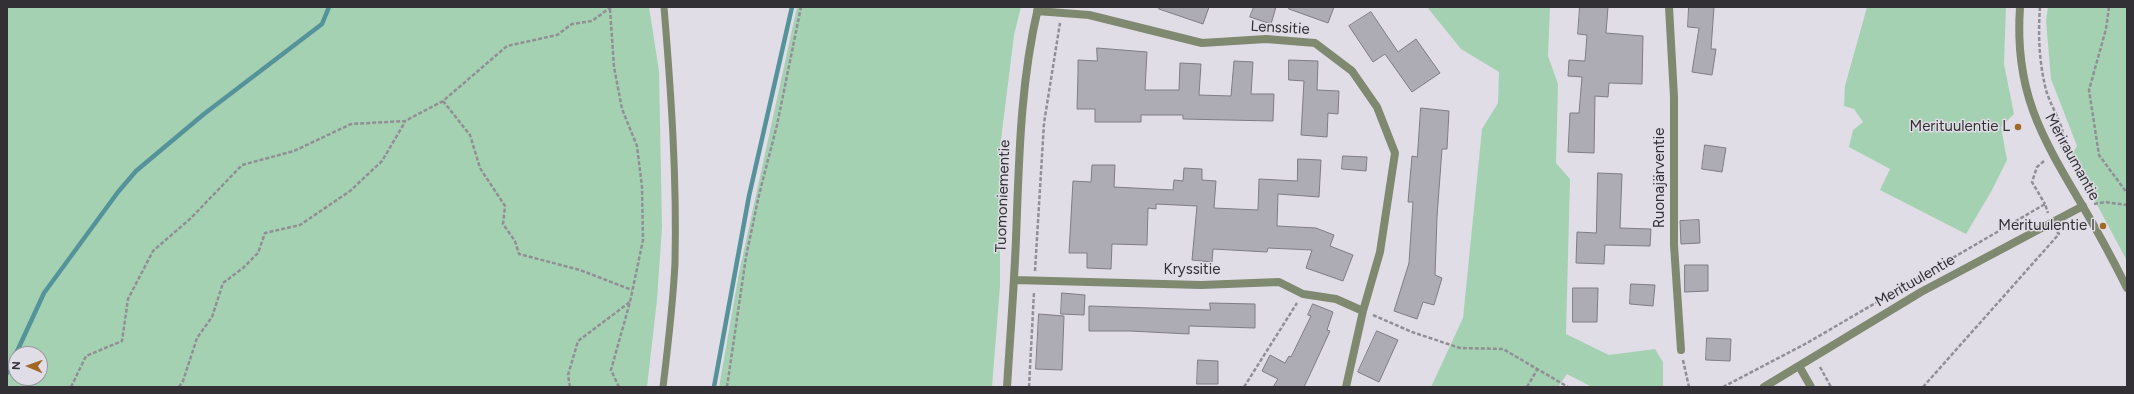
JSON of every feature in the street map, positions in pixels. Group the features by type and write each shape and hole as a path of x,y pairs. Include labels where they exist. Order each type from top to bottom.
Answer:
{"street":[{"name":"Ruonajärventie","path":"1669,7 1674,97 1674,245 1681,350"},
{"name":"Meriraumantie","path":"2020,7 2022,68 2032,112 2051,155 2083,206 2127,288"},
{"name":"Lenssitie","path":"1038,9 1089,15 1202,43 1266,39 1315,43 1352,71 1377,107 1395,153 1380,252 1363,311 1346,387"},
{"name":"Tuomoniementie","path":"1007,387 1014,280 1018,147 1023,89 1031,36 1038,9"},
{"name":"Merituulentie","path":"1764,387 1921,292 2083,206"},
{"name":"Kryssitie","path":"1014,280 1062,280 1201,285 1279,282 1303,294 1336,299 1363,311"},
{"path":"1799,366 1812,387"}],"lane":[{"path":"663,387 670,327 674,270 675,194 664,7"}],"path":[{"path":"727,387 746,257 759,195 777,125 801,7"},
{"path":"2109,7 2106,29 2089,90 2099,155 2127,193"},
{"path":"71,387 86,356 122,341 128,299 153,251 191,218 242,165 294,151 351,124 405,121 443,101 507,46 557,35 572,24 592,21 611,8"},
{"path":"611,8 614,67 622,109 638,146 642,187 643,240 630,302 611,370 619,387"},
{"path":"1029,387 1044,123 1057,33 1063,13"},
{"path":"443,101 470,135 480,168 505,206 503,224 515,241 519,254 580,270 632,290"},
{"path":"179,387 183,381 197,338 212,317 223,283 243,268 258,253 265,233 300,225 350,191 382,161 405,121"},
{"path":"2083,206 2105,202 2127,205"},
{"path":"1244,387 1303,294"},
{"path":"570,387 568,375 578,341 630,302"},
{"path":"1363,311 1412,332 1460,348 1503,349 1568,387"},
{"path":"1681,350 1689,387"},
{"path":"1527,387 1537,370"}],"green space":[{"path":"7,7 649,7 659,71 662,227 657,300 647,387 7,387"},
{"path":"797,7 1021,7 1014,35 1000,148 1000,286 992,387 719,387 739,273"},
{"path":"1427,7 1550,7 1548,56 1558,84 1556,163 1570,179 1566,334 1609,355 1655,349 1663,362 1663,387 1592,387 1567,374 1558,387 1431,387 1463,318 1482,129 1498,103 1499,72 1461,49"},
{"path":"1867,7 2006,7 2004,64 2014,114 2001,127 2007,160 1991,192 1966,234 1880,190 1890,169 1849,147 1853,130 1863,122 1854,109 1844,106 1845,86"},
{"path":"2048,7 2127,7 2127,261 2071,156 2077,146 2051,79 2046,21"}],"building":[{"path":"1159,7 1209,7 1203,24 1159,9"},
{"path":"1254,7 1276,7 1271,24 1250,17"},
{"path":"1289,7 1334,7 1328,23 1289,9"},
{"path":"1580,7 1608,7 1606,33 1643,36 1642,84 1609,83 1608,97 1595,96 1594,153 1568,152 1570,113 1579,113 1582,77 1568,76 1569,60 1585,61 1587,35 1578,34"},
{"path":"1689,7 1714,7 1711,49 1716,49 1712,75 1692,72 1699,28 1688,27"},
{"path":"1371,12 1398,52 1416,39 1440,73 1412,92 1385,54 1373,62 1349,26"},
{"path":"1097,48 1147,52 1145,90 1179,90 1180,63 1201,64 1199,95 1231,96 1234,61 1253,62 1251,94 1274,94 1273,121 1183,119 1183,115 1141,115 1141,122 1095,122 1095,109 1077,109 1078,60 1097,61"},
{"path":"1289,60 1318,61 1317,90 1339,91 1338,114 1328,113 1327,137 1301,135 1304,81 1289,80"},
{"path":"1421,108 1449,111 1447,149 1442,149 1437,217 1435,275 1442,278 1434,305 1423,302 1417,319 1394,311 1409,263 1413,202 1408,202 1412,156 1417,157"},
{"path":"1705,145 1726,148 1722,172 1702,169"},
{"path":"1343,156 1367,157 1366,171 1342,169"},
{"path":"1298,159 1321,160 1319,197 1278,194 1277,226 1316,228 1334,235 1330,246 1353,255 1343,281 1306,268 1312,250 1268,248 1267,252 1213,249 1212,262 1192,260 1197,206 1156,204 1156,209 1148,208 1147,245 1112,244 1111,269 1087,268 1087,253 1069,253 1073,181 1091,182 1092,165 1115,165 1114,187 1173,190 1174,180 1183,181 1184,168 1202,169 1202,180 1216,181 1214,208 1258,210 1259,179 1297,181"},
{"path":"1598,173 1622,174 1620,228 1651,229 1650,246 1605,245 1604,264 1576,263 1577,232 1596,233"},
{"path":"1699,220 1700,243 1681,244 1680,221"},
{"path":"1685,265 1708,265 1708,291 1685,292"},
{"path":"1631,284 1655,285 1653,306 1630,304"},
{"path":"1573,288 1598,288 1597,322 1573,322"},
{"path":"1062,293 1085,295 1084,315 1061,314"},
{"path":"1210,303 1255,304 1255,328 1189,326 1189,334 1130,331 1089,331 1089,306 1210,310"},
{"path":"1313,304 1333,312 1327,330 1330,331 1304,387 1273,387 1278,379 1262,371 1270,355 1285,363 1289,356 1291,357 1311,316 1308,315"},
{"path":"1039,314 1064,316 1062,370 1036,369"},
{"path":"1377,331 1398,340 1379,382 1358,372"},
{"path":"1707,338 1731,339 1730,361 1706,360"},
{"path":"1198,360 1218,361 1218,384 1197,384"}],"waterway":[{"path":"7,373 44,293 118,192 136,171 204,114 322,24 329,7"},
{"path":"714,387 749,196 792,7"}],"place":[{"name":"Merituulentie L","path":"2018,127"},
{"name":"Merituulentie I","path":"2103,226"}]}
